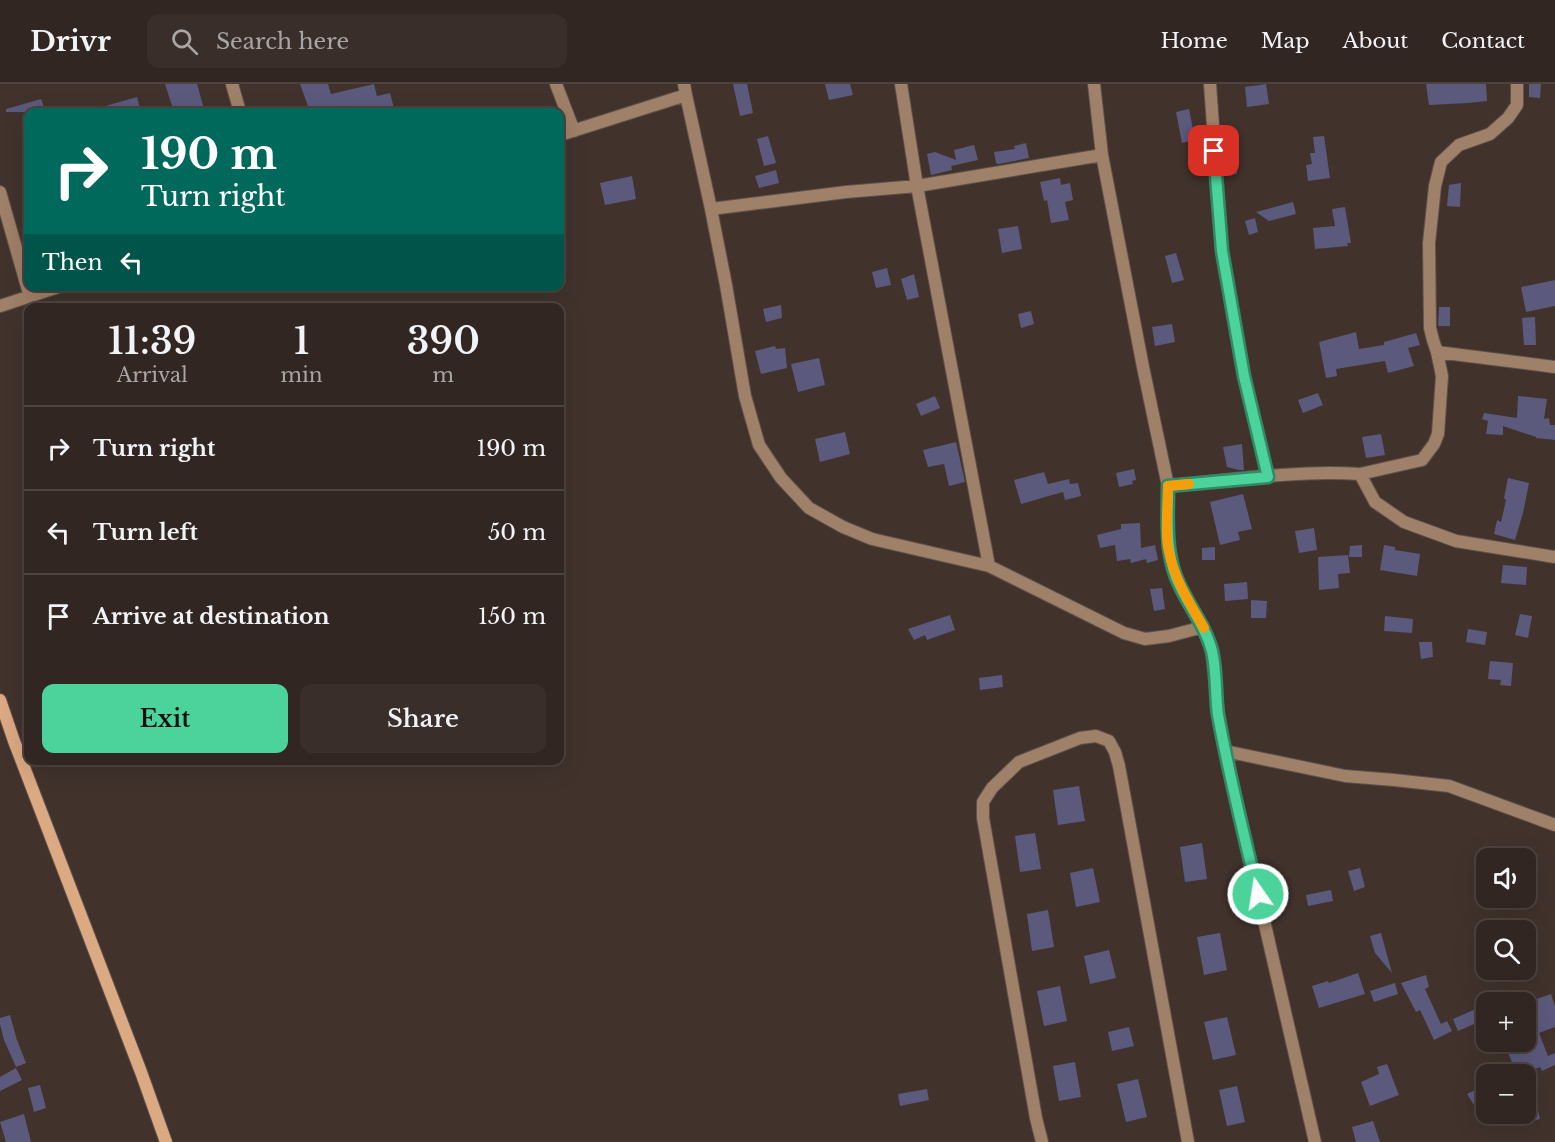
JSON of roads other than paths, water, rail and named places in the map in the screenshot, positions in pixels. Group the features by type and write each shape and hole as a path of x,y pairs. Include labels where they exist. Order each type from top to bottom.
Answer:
{"street":[{"path":"232,84 239,108"},
{"path":"556,84 574,131"},
{"path":"901,84 917,186 989,566"},
{"path":"1094,84 1102,154 1168,486 1168,546 1176,577 1203,627 1212,652 1218,712 1225,751 1315,1142"},
{"path":"1210,84 1222,251 1244,376 1268,477"},
{"path":"1168,486 1268,477 1360,474 1422,460 1434,444 1438,434 1442,396 1442,376 1430,328 1429,243 1435,186 1441,162 1459,145 1490,134 1508,118 1517,105 1517,84"},
{"path":"564,134 685,89 735,329 745,396 759,445 782,478 809,508 843,527 872,539 989,566 1124,633 1146,639 1169,636 1203,627"},
{"path":"711,209 846,192 917,186 1102,154"},
{"path":"0,192 24,276"},
{"path":"28,291 30,297"},
{"path":"0,306 47,291"},
{"path":"1437,352 1555,367"},
{"path":"1360,474 1376,502 1404,522 1456,541 1555,557"},
{"path":"0,699 166,1142"},
{"path":"1042,1142 985,830 983,802 992,788 1019,762 1080,738 1096,736 1108,741 1115,752 1119,766 1188,1142"},
{"path":"1225,751 1345,776 1449,786 1555,825"}]}
